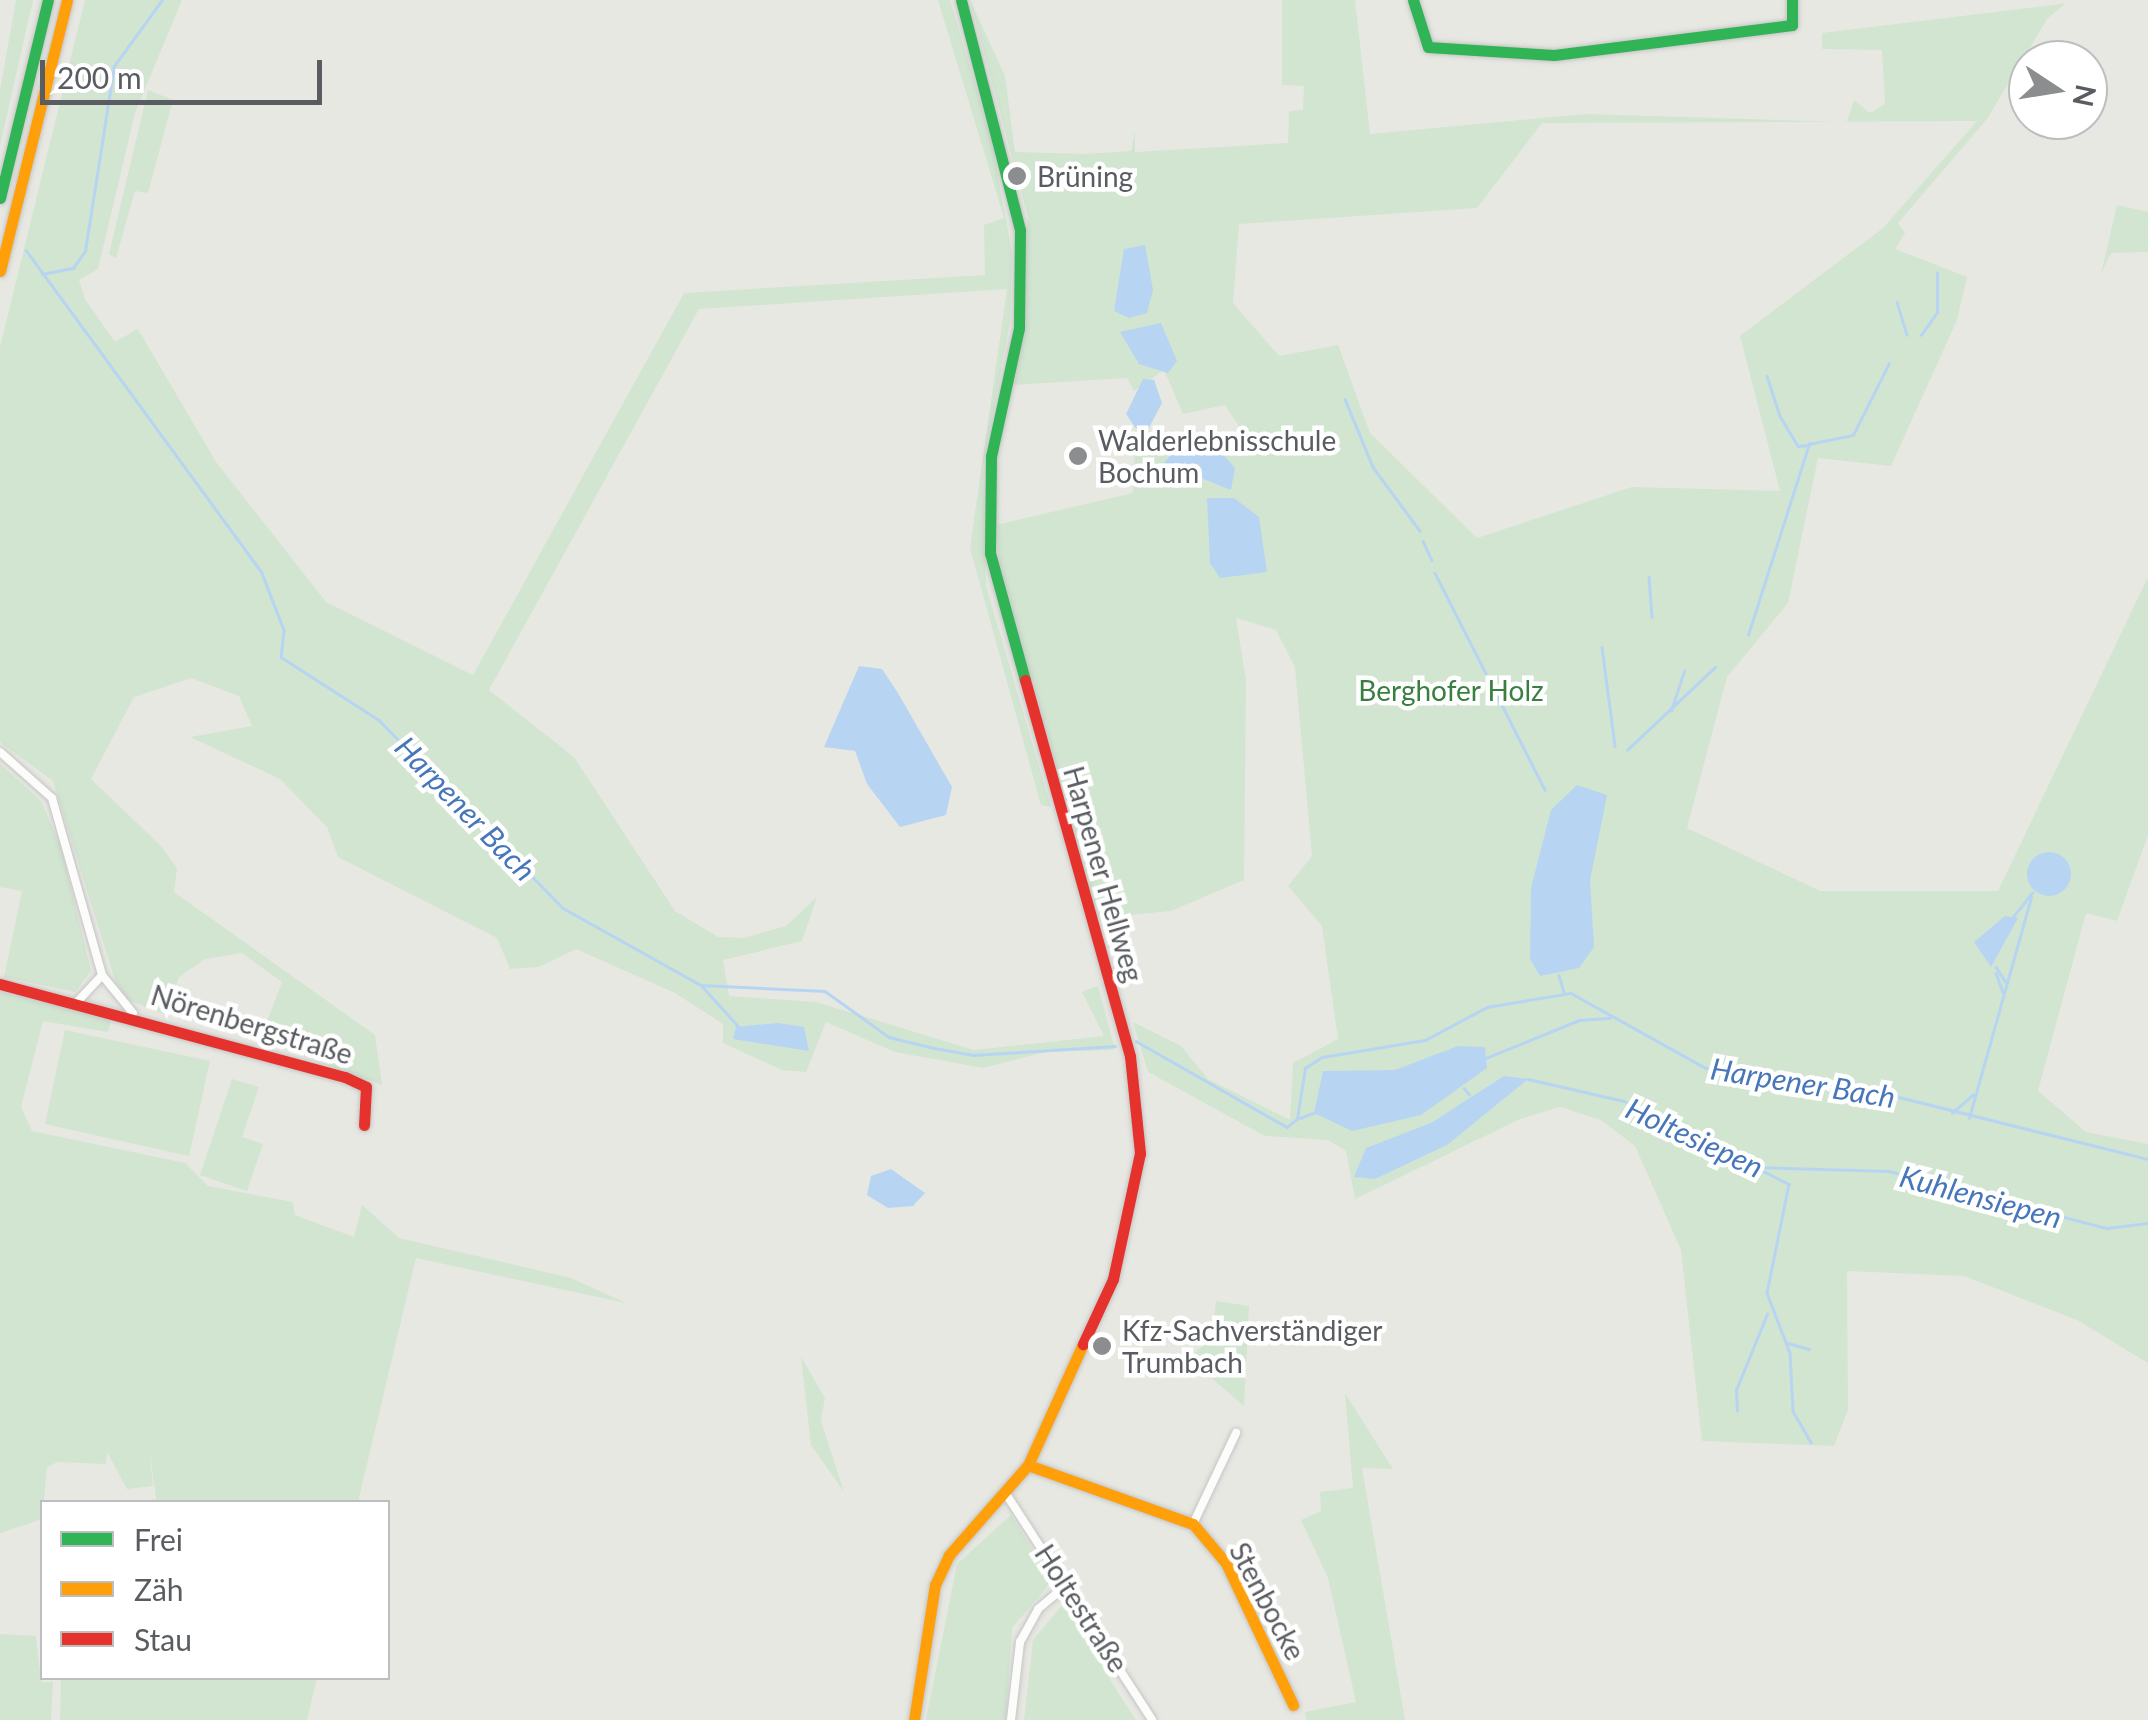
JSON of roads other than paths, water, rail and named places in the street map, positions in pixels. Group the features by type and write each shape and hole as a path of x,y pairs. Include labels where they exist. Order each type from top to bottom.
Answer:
{"main road":[{"path":"0,198 48,0"},
{"path":"0,271 67,0"},
{"name":"Harpener Hellweg","path":"914,1720 936,1586 948,1556 1008,1498 1028,1465 1120,1260 1140,1154 1139,1104 990,553 991,456 1019,328 1020,230 960,0"},
{"path":"1413,0 1420,40 1439,50 1576,54 1792,25 1792,0"},
{"path":"0,984 133,1014"},
{"name":"Nörenbergstraße","path":"133,1014 366,1087 364,1125"},
{"name":"Stenbocke","path":"1028,1465 1193,1524 1226,1563 1293,1705"}],"street":[{"name":"Nörenbergstraße","path":"0,752 39,780 66,828 102,975 133,1014"},
{"path":"78,1001 102,975"},
{"name":"Stenbocke","path":"1193,1524 1236,1433"},
{"name":"Holtestraße","path":"1008,1498 1152,1720"},
{"path":"1011,1720 1020,1642 1038,1610 1068,1586"}],"water":[{"path":"1145,245 1153,290 1147,313 1129,318 1114,311 1124,249"},
{"path":"1161,323 1177,361 1168,373 1139,364 1120,332"},
{"path":"1143,379 1154,380 1162,403 1143,439 1126,414"},
{"path":"1191,433 1206,435 1235,468 1231,490 1164,463"},
{"path":"1207,498 1234,498 1259,517 1267,572 1220,578 1210,563"},
{"path":"859,666 882,669 898,693 952,787 946,815 900,827 867,784 855,751 824,747"},
{"path":"1577,785 1607,795 1590,880 1594,947 1579,968 1540,976 1530,959 1531,888 1551,810"},
{"path":"2049,852 2064,859 2071,874 2064,889 2049,896 2034,889 2027,874 2034,859"},
{"path":"2005,916 2018,918 1991,967 1974,942"},
{"path":"778,1023 804,1027 809,1051 733,1039 736,1027"},
{"path":"1458,1046 1485,1047 1487,1068 1421,1115 1352,1131 1314,1113 1323,1071 1395,1070"},
{"path":"1504,1076 1528,1079 1447,1145 1375,1179 1354,1177 1366,1148 1431,1123"},
{"path":"891,1169 925,1193 913,1206 888,1208 867,1195 871,1176"}],"waterway":[{"path":"42,274 73,268 85,251 114,66 162,0"},
{"name":"Harpener Bach","path":"26,250 262,573 284,630 281,657 379,720 563,908 701,985 825,991 889,1037 973,1055 1115,1046"},
{"path":"1921,335 1937,312 1937,273"},
{"path":"1897,302 1907,334"},
{"path":"1748,635 1809,444 1853,435 1889,363"},
{"path":"1767,376 1780,416 1798,446 1807,445"},
{"path":"1345,399 1373,467 1420,531"},
{"path":"1423,541 1432,560"},
{"path":"1435,573 1545,790"},
{"path":"1649,577 1652,617"},
{"path":"1602,647 1615,746"},
{"path":"1627,750 1715,667"},
{"path":"1671,711 1684,671"},
{"path":"2013,917 2032,893"},
{"path":"1969,1118 2031,898"},
{"path":"1996,967 2005,981"},
{"path":"1996,973 2003,992"},
{"path":"1559,975 1564,992"},
{"path":"702,986 739,1027"},
{"name":"Harpener Bach","path":"1136,1041 1287,1127 1297,1119 1305,1068 1322,1057 1425,1040 1487,1007 1571,993 1706,1068 1887,1094 2148,1159"},
{"path":"1486,1058 1579,1020 1610,1018"},
{"name":"Holtesiepen","path":"1528,1079 1624,1101 1789,1184 1767,1293 1790,1353 1793,1411 1811,1442"},
{"path":"1464,1088 1469,1094"},
{"path":"1952,1113 1973,1095"},
{"path":"1300,1118 1316,1112"},
{"name":"Kuhlensiepen","path":"1752,1167 1889,1171 2107,1228 2148,1223"},
{"name":"Holtesiepen","path":"1737,1411 1736,1390 1767,1314"},
{"path":"1788,1343 1809,1349"}],"place":[{"name":"Brüning","path":"1017,176"},
{"name":"Walderlebnisschule Bochum","path":"1078,456"},
{"name":"Kfz-Sachverständiger Trumbach","path":"1102,1346"}],"park label":[{"name":"Berghofer Holz","path":"1451,690"}]}
